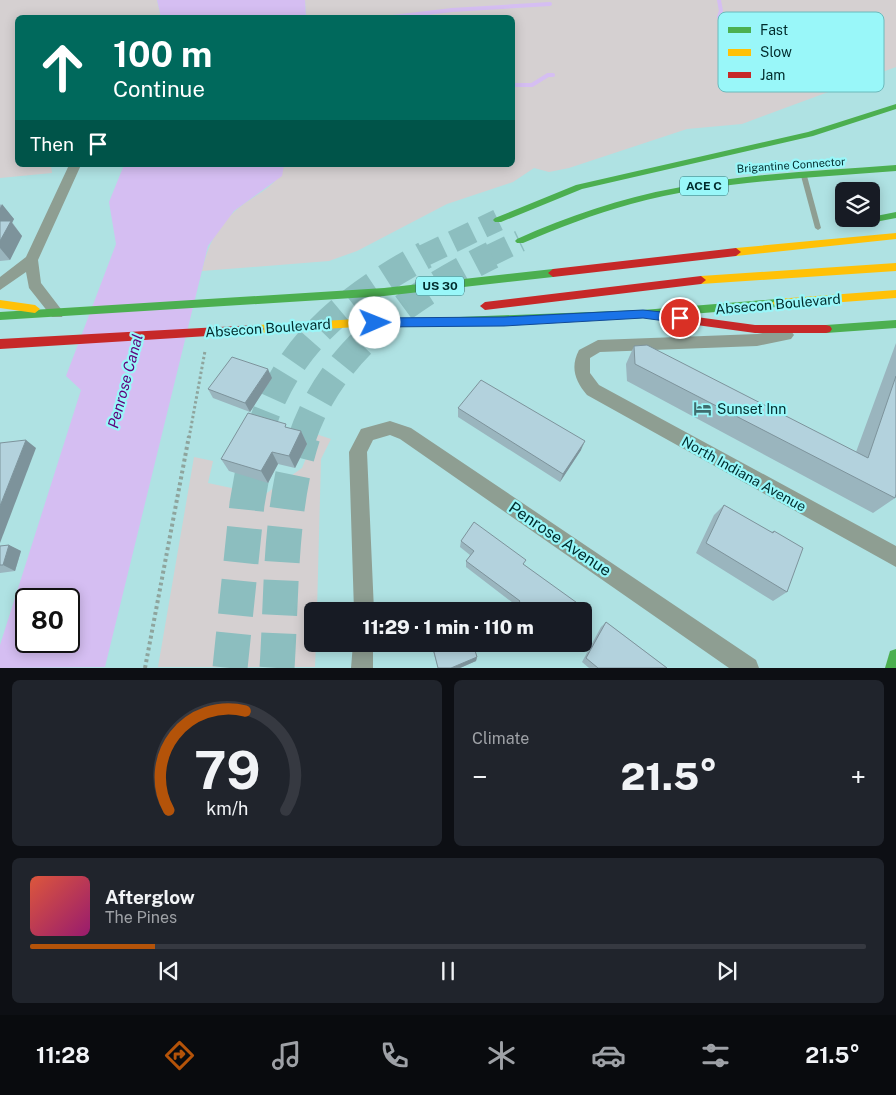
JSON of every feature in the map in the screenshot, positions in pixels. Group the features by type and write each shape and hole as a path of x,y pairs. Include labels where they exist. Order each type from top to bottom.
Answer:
{"main road":[{"name":"ACE C","path":"498,220 540,202 597,182 810,134 896,106"},
{"name":"ACE C","path":"520,240 579,217 640,198 714,184 804,176 896,161"},
{"name":"Brigantine Connector","path":"723,171 896,161"},
{"path":"540,202 601,187 692,173"},
{"path":"822,227 896,215"},
{"name":"Absecon Boulevard","path":"0,316 238,303 384,292 641,262 896,236"},
{"path":"641,262 741,240"},
{"path":"357,323 725,277 896,267"},
{"name":"Absecon Boulevard","path":"1,346 357,323 504,321 643,314 896,294"},
{"name":"Absecon Boulevard","path":"0,304 58,313"},
{"path":"643,314 755,329 809,330"},
{"name":"Absecon Boulevard","path":"809,330 896,324"},
{"path":"894,668 896,657"}],"street":[{"path":"0,285 31,260 74,167"},
{"path":"31,260 34,284 58,313"},
{"name":"Absecon Boulevard","path":"593,390 582,375 581,360 590,349 598,346 757,340 809,330"},
{"name":"North Indiana Avenue","path":"593,390 896,557"},
{"name":"Penrose Avenue","path":"364,602 357,459 360,445 367,434 390,428 405,433 748,668"},
{"path":"362,668 363,652"}],"lane":[{"path":"804,176 822,227"}],"path":[{"path":"144,668 208,332"}],"shaded area":[{"path":"0,0 157,0 161,15 15,15 15,167 51,167 52,173 0,178"},
{"path":"305,0 896,0 896,67 884,71 884,12 718,12 718,92 828,92 742,124 687,129 569,168 549,172 534,168 513,182 447,204 357,251 329,261 202,271 210,246 223,225 241,206 271,185 281,173 283,167 515,167 515,15 306,15"},
{"path":"316,434 331,439 321,459 317,602 304,602 304,652 316,652 315,667 158,667 194,457 213,461 208,483 264,495 302,468"}],"water":[{"path":"157,0 305,0 306,15 161,15"},
{"name":"Penrose Canal","path":"123,167 284,167 282,176 234,211 208,246 105,667 0,668 0,645 15,598 15,653 80,653 80,588 18,588 81,390 66,376 116,244 109,202"}],"building":[{"path":"0,221 11,221 0,241"},
{"path":"647,345 868,458 896,376 895,498 635,364 634,346"},
{"path":"232,357 268,369 245,403 208,389"},
{"path":"481,380 585,441 563,474 458,408"},
{"path":"248,413 286,424 285,427 301,431 289,456 272,452 261,471 221,459"},
{"path":"26,440 0,506 0,443"},
{"path":"724,505 803,548 787,592 706,543"},
{"path":"474,522 526,560 523,564 576,602 519,602 466,561 474,551 461,541"},
{"path":"9,545 3,565 0,565 0,546"},
{"path":"606,622 667,668 598,668 586,658 589,652 592,652 592,647"},
{"path":"434,652 475,652 477,657 451,668 438,668"}],"waterway":[{"path":"719,0 721,12"},
{"path":"410,15 452,10 550,4"},
{"path":"515,85 532,85 548,75 553,75"}],"tunnel":[{"path":"424,255 498,220"},
{"path":"489,256 520,241"},
{"path":"258,438 269,406 284,377 301,351 321,328 369,289 424,255"},
{"path":"302,438 315,406 333,377 378,328 432,288 492,255"},
{"path":"230,668 247,504 259,436"},
{"path":"277,668 286,521 295,464 303,436"}],"traffic: fast":[{"path":"498,220 579,187 810,134 896,106"},
{"path":"520,241 598,211 677,190 739,181 896,168"},
{"path":"880,218 896,215"},
{"path":"0,316 384,292 553,273"},
{"path":"434,322 643,314 777,303"},
{"path":"826,329 896,324"},
{"path":"893,668 896,657"}],"traffic: slow":[{"path":"736,252 896,236"},
{"path":"701,280 896,267"},
{"path":"777,303 896,294"},
{"path":"0,304 35,309"},
{"path":"258,329 357,323 434,322"}],"traffic: jam":[{"path":"553,273 736,252"},
{"path":"485,306 701,280"},
{"path":"660,316 755,329 826,329"},
{"path":"0,344 258,329"}],"place":[{"name":"Sunset Inn","path":"703,409"}],"route":[{"path":"375,323 504,321 643,314 680,318"}]}
